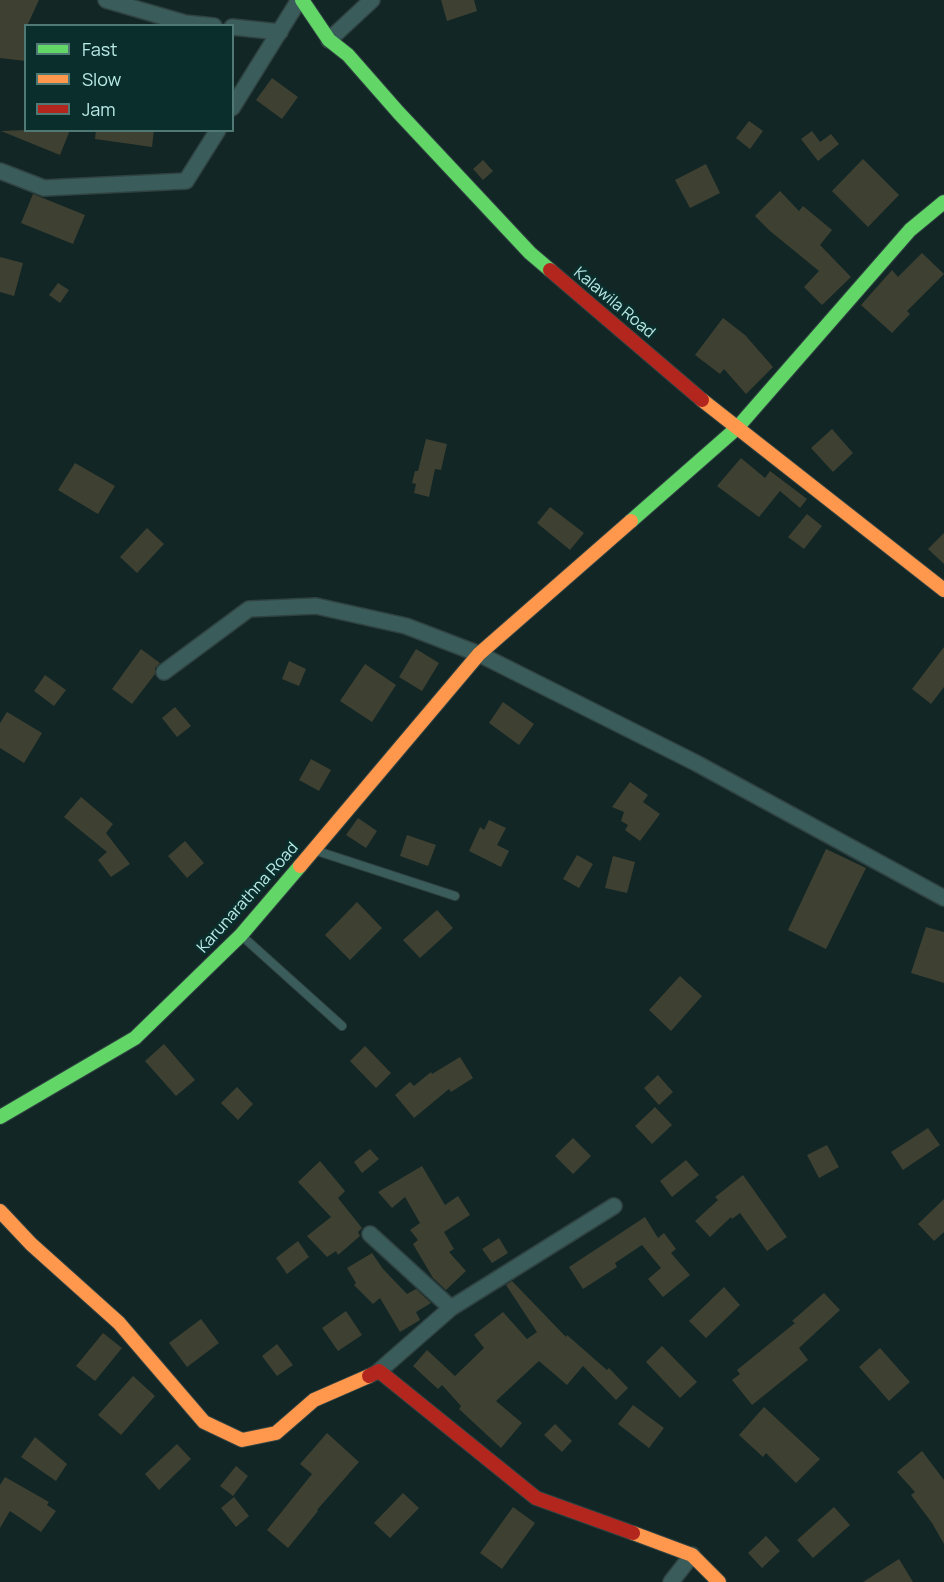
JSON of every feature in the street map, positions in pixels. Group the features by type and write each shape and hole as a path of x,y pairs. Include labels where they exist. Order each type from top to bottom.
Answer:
{"street":[{"path":"106,0 200,24"},
{"path":"234,105 301,0"},
{"name":"Kalawila Road","path":"301,0 329,40 348,55 530,253 737,428 944,590"},
{"path":"329,40 372,0"},
{"path":"234,27 279,32"},
{"path":"1,173 44,188 186,182 217,132"},
{"name":"Karunarathna Road","path":"0,1117 135,1038 241,935 480,654 737,428 910,231 944,202"},
{"path":"164,672 249,609 316,606 406,626 480,654 696,763 944,898"},
{"path":"0,1211 31,1244 119,1323 204,1422 242,1440 276,1433 314,1400 379,1371 451,1308 614,1206"},
{"path":"370,1234 451,1308"},
{"path":"379,1371 536,1498 692,1555 719,1582"},
{"path":"671,1582 692,1555"}],"lane":[{"path":"313,850 455,896"},
{"path":"241,935 342,1026"}],"building":[{"path":"0,0 39,0 28,24 24,24 24,61 0,58"},
{"path":"441,0 474,0 477,11 447,21"},
{"path":"272,78 298,97 282,119 256,100"},
{"path":"749,121 763,131 750,149 736,138"},
{"path":"24,130 24,132 69,132 60,155 1,131"},
{"path":"812,131 820,142 831,134 839,144 818,161 801,139"},
{"path":"96,132 154,132 152,147 95,139"},
{"path":"863,159 899,195 868,227 832,191"},
{"path":"483,160 493,171 483,180 473,169"},
{"path":"706,164 720,193 690,208 675,180"},
{"path":"780,191 799,211 803,206 832,230 820,245 851,277 822,305 804,287 819,271 755,216"},
{"path":"33,194 85,215 73,244 21,223"},
{"path":"922,253 944,274 907,311 910,314 892,333 861,305 892,270 898,277"},
{"path":"0,257 23,263 14,296 0,292"},
{"path":"58,283 69,290 60,303 49,295"},
{"path":"723,318 745,335 773,367 746,394 724,369 720,374 695,355"},
{"path":"832,429 853,453 833,472 811,448"},
{"path":"426,439 447,444 441,470 435,469 429,497 414,493 416,484 412,483 415,471 418,471"},
{"path":"741,458 765,478 770,471 807,499 800,508 780,491 759,517 717,486"},
{"path":"75,463 115,486 98,514 58,490"},
{"path":"550,507 584,533 570,550 537,523"},
{"path":"807,514 822,526 804,549 788,537"},
{"path":"147,528 164,544 137,573 120,557"},
{"path":"944,533 944,564 928,549"},
{"path":"944,647 944,687 931,704 912,689"},
{"path":"141,649 160,663 155,668 155,674 132,704 112,689"},
{"path":"416,649 439,663 422,691 399,677"},
{"path":"289,661 306,669 299,686 282,679"},
{"path":"365,664 396,685 372,722 340,701"},
{"path":"45,675 66,690 54,706 34,691"},
{"path":"503,702 534,724 519,745 489,723"},
{"path":"175,707 191,726 177,737 162,718"},
{"path":"7,712 42,733 24,763 0,748 0,723"},
{"path":"311,759 331,770 319,791 299,780"},
{"path":"630,782 648,795 643,802 660,814 640,841 625,830 628,825 621,821 624,812 612,807"},
{"path":"81,797 113,824 106,833 130,864 111,877 98,860 107,852 64,817"},
{"path":"358,818 377,831 366,848 346,835"},
{"path":"489,820 506,828 497,845 509,851 501,867 469,851 480,827 484,830"},
{"path":"407,835 436,845 428,866 400,856"},
{"path":"185,841 204,863 187,878 168,856"},
{"path":"826,849 866,868 826,949 788,930"},
{"path":"577,855 593,864 579,888 563,879"},
{"path":"613,856 635,862 627,893 605,888"},
{"path":"357,902 382,928 350,960 325,935"},
{"path":"437,910 453,928 420,958 403,940"},
{"path":"926,927 944,932 944,983 911,973"},
{"path":"680,976 702,996 671,1031 649,1010"},
{"path":"164,1044 195,1080 176,1096 145,1061"},
{"path":"365,1046 391,1073 376,1088 350,1061"},
{"path":"460,1057 473,1078 451,1092 449,1089 414,1118 395,1095 410,1082 414,1086 431,1072 432,1074"},
{"path":"658,1075 673,1092 659,1105 644,1088"},
{"path":"237,1087 253,1104 238,1120 221,1103"},
{"path":"655,1107 672,1125 652,1144 635,1126"},
{"path":"928,1128 940,1145 903,1170 891,1152"},
{"path":"573,1138 591,1156 573,1174 555,1156"},
{"path":"827,1145 839,1167 819,1178 807,1155"},
{"path":"370,1149 379,1159 362,1173 354,1162"},
{"path":"686,1160 699,1175 672,1197 660,1181"},
{"path":"320,1161 345,1191 338,1198 362,1228 358,1232 360,1236 338,1255 336,1251 327,1257 307,1236 331,1217 298,1182"},
{"path":"422,1166 445,1205 458,1196 470,1215 444,1232 454,1249 449,1252 466,1271 446,1290 433,1278 413,1244 418,1240 410,1230 420,1223 405,1197 392,1208 378,1192"},
{"path":"743,1175 787,1237 767,1251 740,1213 732,1219 731,1217 710,1237 695,1221 718,1200 715,1197"},
{"path":"944,1199 944,1232 934,1241 918,1224"},
{"path":"645,1217 658,1238 664,1233 676,1249 671,1253 690,1275 663,1297 648,1279 661,1268 642,1245 615,1263 617,1267 583,1289 569,1267"},
{"path":"499,1238 508,1253 492,1263 482,1249"},
{"path":"298,1241 309,1257 287,1274 276,1258"},
{"path":"372,1253 383,1269 407,1294 416,1289 431,1303 416,1312 420,1320 400,1332 380,1298 373,1304 354,1285 356,1283 347,1268"},
{"path":"512,1281 566,1337 567,1335 607,1370 609,1368 628,1388 616,1400 583,1366 567,1385 539,1361 496,1401 522,1423 501,1448 459,1409 461,1406 442,1385 438,1389 413,1366 427,1350 455,1376 484,1348 474,1335 503,1312 527,1339 537,1332 506,1285"},
{"path":"724,1287 740,1305 706,1338 689,1321"},
{"path":"824,1293 840,1310 799,1348 808,1360 752,1405 732,1380 740,1374 737,1370 795,1323 792,1321"},
{"path":"346,1311 362,1335 338,1351 322,1328"},
{"path":"201,1319 219,1343 187,1367 169,1343"},
{"path":"103,1333 122,1348 95,1381 76,1366"},
{"path":"277,1344 293,1365 277,1376 262,1356"},
{"path":"662,1346 697,1382 680,1398 646,1362"},
{"path":"880,1348 910,1382 889,1401 859,1367"},
{"path":"133,1376 155,1396 121,1435 98,1415"},
{"path":"633,1405 664,1428 649,1448 618,1424"},
{"path":"764,1407 820,1459 796,1483 766,1453 763,1457 739,1435"},
{"path":"555,1424 572,1441 562,1452 544,1435"},
{"path":"327,1433 359,1462 317,1510 288,1548 267,1530 312,1474 300,1464"},
{"path":"35,1437 67,1464 56,1481 21,1457"},
{"path":"177,1444 191,1459 159,1490 145,1474"},
{"path":"922,1451 944,1480 944,1544 911,1495 915,1492 897,1472"},
{"path":"236,1466 248,1476 233,1496 220,1486"},
{"path":"5,1477 49,1502 47,1505 56,1511 41,1532 10,1511 0,1528 0,1485"},
{"path":"403,1493 419,1508 390,1538 374,1523"},
{"path":"234,1497 249,1516 236,1527 221,1508"},
{"path":"513,1507 535,1523 502,1569 480,1553"},
{"path":"834,1507 850,1525 813,1558 797,1540"},
{"path":"766,1536 780,1551 762,1568 748,1553"},
{"path":"899,1559 913,1582 863,1582"}],"traffic: fast":[{"path":"302,0 329,40 348,55 530,253 550,270"},
{"path":"631,521 737,428 910,230 944,202"},
{"path":"0,1117 135,1038 241,935 300,866"}],"traffic: slow":[{"path":"702,400 944,590"},
{"path":"300,866 479,654 631,521"},
{"path":"0,1211 31,1244 119,1323 204,1422 242,1440 276,1433 314,1400 369,1376"},
{"path":"633,1533 692,1555 719,1582"}],"traffic: jam":[{"path":"550,270 702,400"},
{"path":"369,1376 379,1371 536,1498 633,1533"}]}
